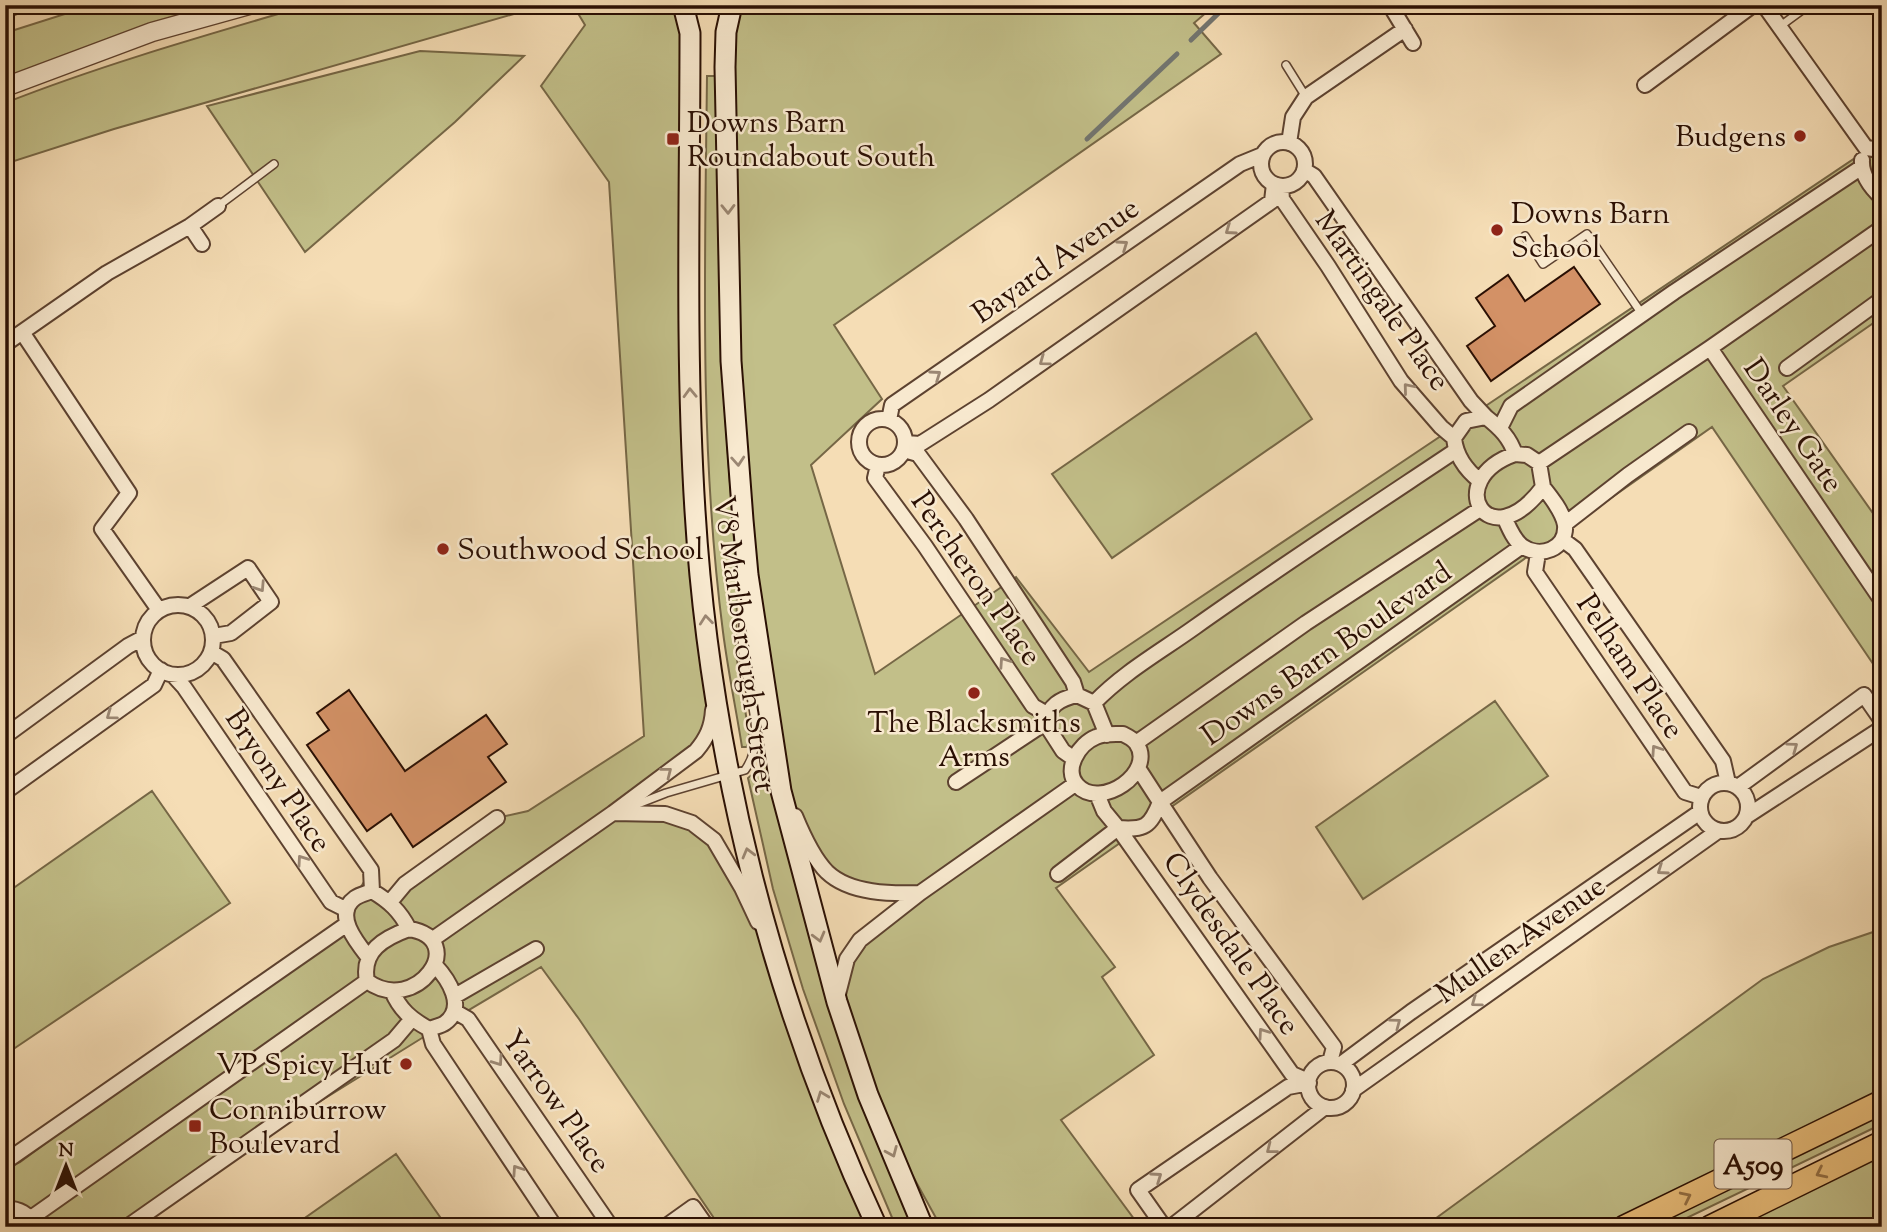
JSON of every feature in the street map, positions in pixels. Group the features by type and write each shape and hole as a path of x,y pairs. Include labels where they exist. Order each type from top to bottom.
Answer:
{"main road":[{"name":"V8 Marlborough Street","path":"683,5 690,33 689,359 695,513 715,688 749,886 811,1066 856,1182 877,1227"},
{"name":"V8 Marlborough Street","path":"732,5 726,32 725,67 731,361 748,575 786,802 801,871 837,1002 868,1095 923,1227"},
{"name":"A509","path":"1625,1227 1882,1102"},
{"name":"A509","path":"1711,1227 1882,1143"}],"street":[{"path":"5,87 152,32 249,5"},
{"path":"1390,5 1413,43"},
{"path":"1645,85 1753,5"},
{"path":"1764,5 1866,148 1882,150"},
{"path":"1289,142 1293,117 1306,97 1405,29"},
{"path":"1278,142 1289,142 1304,156 1304,170 1297,181 1277,185 1263,173 1260,164 1262,155 1266,148 1278,142"},
{"path":"1866,148 1861,167 1882,198"},
{"name":"Bayard Avenue","path":"889,420 892,405 1240,164 1262,155"},
{"path":"1515,454 1500,428 1511,406 1861,167"},
{"name":"Martingale Place","path":"1304,170 1314,176 1471,401 1500,428"},
{"path":"905,446 920,444 989,400 1272,201 1277,185"},
{"name":"Martingale Place","path":"1277,185 1282,199 1401,381 1455,445 1468,471 1480,481"},
{"path":"5,344 107,274 190,226 218,206"},
{"path":"190,226 202,244"},
{"path":"1539,463 1882,228"},
{"path":"1787,368 1882,299"},
{"path":"22,332 129,494 102,529 159,610"},
{"name":"Darley Gate","path":"1710,348 1882,601"},
{"path":"1094,703 1115,681 1455,445 1466,421 1486,417"},
{"path":"889,420 897,424 903,432 905,446 893,463 878,465 864,456 859,446 859,438 870,422 889,420"},
{"path":"1565,524 1689,432"},
{"name":"Percheron Place","path":"905,446 918,454 966,519 1073,682 1077,695"},
{"path":"1505,519 1510,531 1522,546 1538,553 1554,550 1563,540 1565,524 1543,487 1539,463 1527,455 1515,454 1500,459 1488,469 1475,494 1480,509 1491,516 1505,519 1520,512 1543,487"},
{"name":"Percheron Place","path":"878,465 875,478 1033,706 1046,718 1063,751 1073,758"},
{"name":"Downs Barn Boulevard","path":"1136,743 1306,623 1480,509"},
{"name":"Pelham Place","path":"1563,540 1575,549 1723,761 1733,785"},
{"name":"Downs Barn Boulevard","path":"1118,828 1139,829 1153,820 1160,802 1522,546"},
{"name":"Pelham Place","path":"1538,553 1535,572 1685,792 1701,805"},
{"path":"190,606 206,617 214,636 211,652 205,663 196,670 185,674 167,673 147,657 143,638 145,627 159,610 169,606 190,606 248,568 271,602 231,632 214,636"},
{"path":"5,736 143,638"},
{"name":"Bryony Place","path":"211,652 223,659 371,870 372,891"},
{"path":"5,792 167,673"},
{"name":"Bryony Place","path":"167,673 184,687 331,902 347,917 369,958"},
{"path":"433,939 613,813 696,751 713,722 715,688"},
{"path":"956,782 1046,718 1059,700 1077,695 1094,703 1107,735"},
{"path":"1882,721 1864,695 1733,785 1713,785 1701,805 1704,822 1718,831 1735,829 1747,816 1882,728"},
{"path":"1123,734 1136,743 1140,754 1138,768 1129,781 1117,790 1097,794 1083,790 1075,784 1071,773 1073,758 1096,737 1107,735 1123,734"},
{"path":"1138,768 1160,802"},
{"path":"837,1002 846,959 860,940 1075,784"},
{"path":"1733,785 1747,799 1747,816"},
{"name":"Clydesdale Place","path":"1097,794 1104,811 1292,1074 1308,1082"},
{"path":"786,802 827,873 862,889 886,895 920,894"},
{"name":"Clydesdale Place","path":"1160,802 1210,877 1334,1047 1336,1063"},
{"name":"Mullen Avenue","path":"1336,1063 1701,805"},
{"path":"613,813 665,814 692,823 714,840 749,886"},
{"path":"390,902 405,884 497,818"},
{"path":"1058,874 1118,828"},
{"name":"Mullen Avenue","path":"1353,1090 1718,831"},
{"path":"5,1162 347,917 355,898 372,891 390,902 409,929"},
{"path":"409,929 423,931 433,939 437,951 435,965 426,978 410,988 379,990 367,981 365,970 369,958 376,946 390,936 409,929"},
{"path":"392,991 398,1006 411,1020 429,1029 446,1023 455,1004 536,949"},
{"name":"Yarrow Place","path":"435,965 445,976 455,1004 611,1227"},
{"path":"6,1206 22,1211 33,1222 367,981"},
{"path":"127,1227 394,1040 411,1020"},
{"path":"429,1029 433,1044 555,1227"},
{"path":"1336,1063 1353,1078 1353,1090 1350,1098 1343,1104 1335,1108 1325,1108 1312,1100 1308,1093 1308,1082 1312,1070 1319,1065 1336,1063"},
{"path":"1164,1227 1138,1190 1288,1087 1308,1082"},
{"path":"1171,1227 1325,1108"},
{"path":"665,1227 693,1208 707,1227"}],"lane":[{"path":"5,13 31,5"},
{"path":"1779,27 1809,5"},
{"path":"1286,65 1306,97"},
{"path":"218,206 274,164"},
{"path":"1525,236 1543,264 1587,234 1643,314"},
{"path":"613,813 666,793 730,776 745,770 752,760 756,734 742,634 748,575"}],"shaded area":[{"path":"93,5 249,5 5,88 5,33"},
{"path":"309,5 545,5 114,129 5,164 5,103 118,63"},
{"path":"573,5 683,5 689,359 715,688 706,738 614,813 665,814 714,840 742,888 877,1227 720,1227 541,967 118,1227 5,1227 5,1168 20,1162 338,926 371,870 372,891 390,902 497,818 528,811 644,736 609,182 541,86 585,25"},
{"path":"732,5 1215,5 1194,23 1221,54 834,325 882,399 811,465 875,674 1016,577 1089,672 1882,140 1882,317 1783,386 1882,526 1882,677 1712,427 1056,888 1115,967 1102,977 1154,1055 1061,1120 1140,1227 941,1227 868,1095 837,1002 847,959 919,894 886,895 827,873 781,791 743,520"},
{"path":"420,51 524,56 455,122 305,252 207,106"},
{"path":"707,76 720,76 720,249 724,399 737,582 736,654 750,740 747,747 742,747 725,647 710,494 705,354"},
{"path":"1256,333 1312,419 1112,558 1052,474"},
{"path":"1495,701 1548,776 1363,899 1316,827"},
{"path":"768,760 917,1227 896,1227 844,1104 803,989 773,889 748,778 761,767 763,761"},
{"path":"152,791 230,903 9,1052 5,1047 5,894"},
{"path":"1882,929 1882,1099 1625,1227 1424,1227 1763,979 1829,947"},
{"path":"1882,1113 1882,1124 1668,1227 1645,1227"},
{"path":"1882,1151 1882,1227 1730,1227"},
{"path":"396,1154 447,1227 292,1227"}],"building":[{"path":"1574,267 1600,304 1491,381 1467,346 1495,326 1476,298 1508,275 1525,301"},
{"path":"349,690 405,771 486,715 507,744 488,757 506,782 413,847 391,814 367,831 307,745 329,730 317,713"}],"waterway":[{"path":"1191,40 1227,5"},
{"path":"1087,139 1177,54"}],"place":[{"name":"Budgens","path":"1800,136"},
{"name":"Downs Barn Roundabout South","path":"673,139"},
{"name":"Downs Barn School","path":"1497,230"},
{"name":"Southwood School","path":"443,549"},
{"name":"The Blacksmiths Arms","path":"974,693"},
{"name":"VP Spicy Hut","path":"406,1064"},
{"name":"Conniburrow Boulevard","path":"195,1126"}]}
